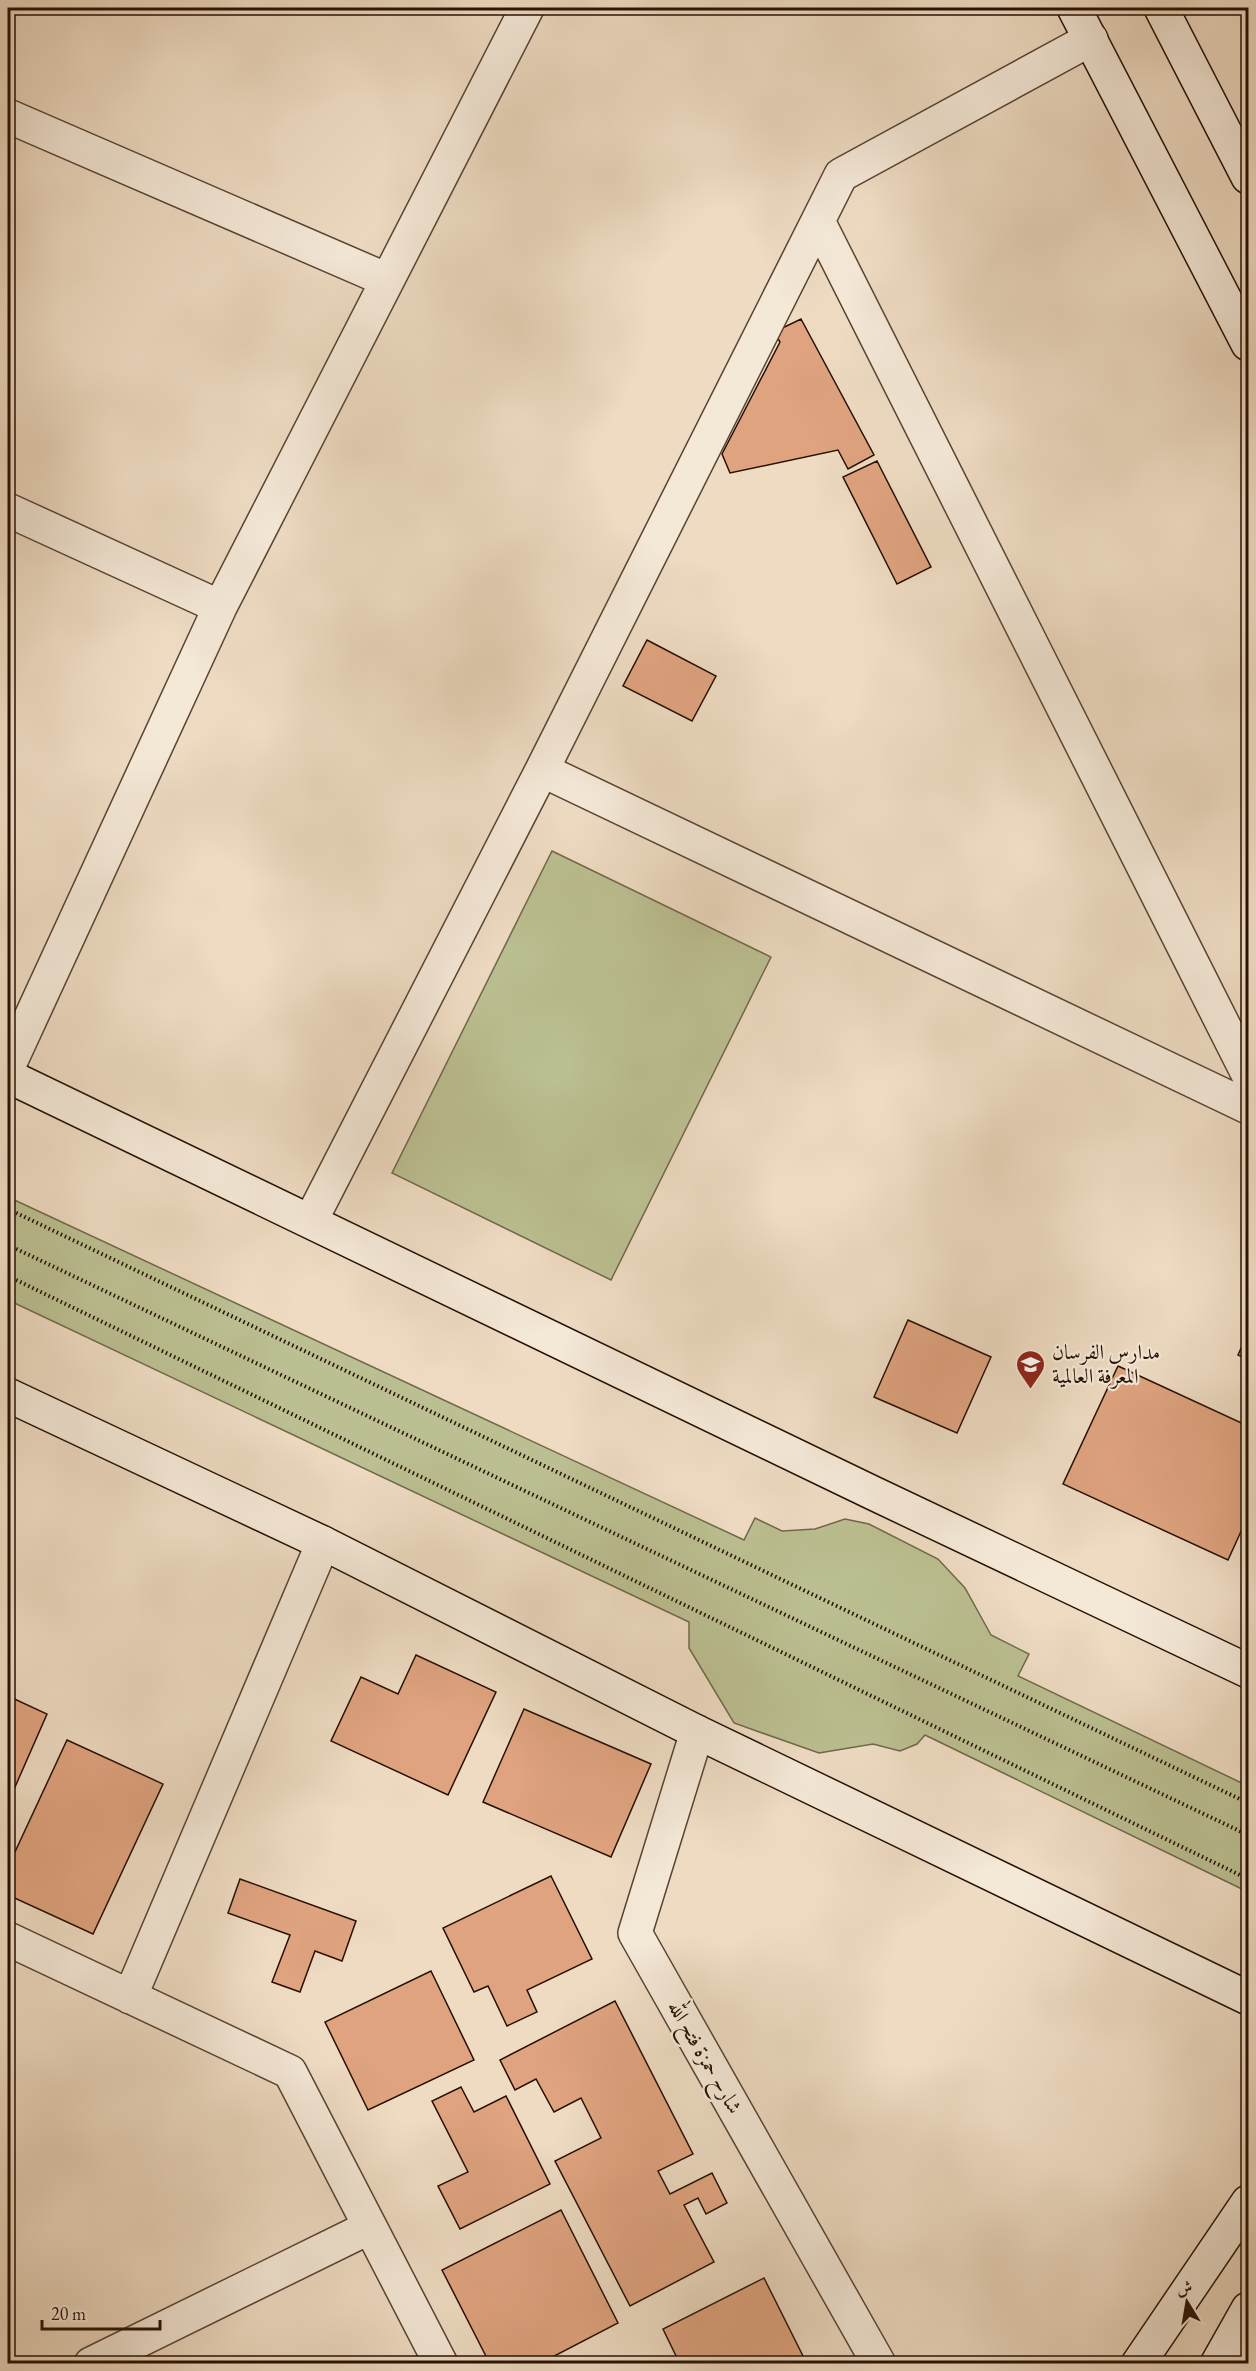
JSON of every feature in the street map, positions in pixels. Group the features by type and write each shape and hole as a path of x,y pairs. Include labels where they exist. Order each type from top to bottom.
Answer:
{"street":[{"path":"8,1067 219,607 527,8"},
{"path":"1074,8 1248,344"},
{"path":"1161,8 1248,177"},
{"path":"311,1220 542,770 841,176 1090,39"},
{"path":"8,116 387,280"},
{"path":"818,221 1248,1074"},
{"path":"8,510 219,607"},
{"path":"542,770 1248,1107"},
{"path":"8,1076 1248,1671"},
{"path":"8,1395 323,1543 697,1732 1248,1998"},
{"path":"130,1996 323,1543"},
{"name":"شارح حمزة فتح الله","path":"697,1732 635,1933 879,2364"},
{"path":"8,1939 290,2072 441,2364"},
{"path":"1138,2364 1248,2202"},
{"path":"91,2364 370,2227"},
{"path":"1217,2364 1248,2309"}],"path":[{"path":"8,1209 1248,1803"},
{"path":"8,1245 1248,1835"},
{"path":"8,1276 1248,1879"}],"green space":[{"path":"552,851 771,957 611,1280 392,1173"},
{"path":"8,1197 744,1540 755,1518 782,1531 815,1529 845,1519 869,1524 938,1559 965,1588 991,1635 1029,1654 1018,1676 1248,1786 1248,1892 925,1735 917,1744 900,1751 873,1744 819,1753 734,1723 689,1648 689,1622 8,1300"}],"building":[{"path":"801,319 874,455 848,469 838,450 730,473 722,454 780,342 774,332"},
{"path":"877,461 931,567 897,584 843,477"},
{"path":"647,640 716,676 692,721 623,686"},
{"path":"908,1320 991,1357 957,1433 874,1397"},
{"path":"1248,1333 1248,1360 1238,1355"},
{"path":"1118,1366 1248,1426 1248,1516 1228,1560 1063,1484"},
{"path":"416,1655 496,1692 448,1795 331,1741 361,1677 398,1694"},
{"path":"8,1696 47,1714 8,1803"},
{"path":"524,1709 651,1764 611,1857 483,1802"},
{"path":"67,1740 163,1784 93,1934 8,1895 8,1867"},
{"path":"551,1876 592,1959 527,1990 537,2012 507,2026 488,1986 474,1992 443,1928"},
{"path":"240,1879 356,1921 342,1961 315,1951 300,1992 272,1982 290,1935 228,1913"},
{"path":"431,1971 474,2060 368,2110 325,2022"},
{"path":"615,2001 693,2154 658,2171 670,2194 712,2173 727,2203 706,2214 698,2198 684,2205 714,2262 630,2306 555,2161 601,2138 581,2098 554,2112 536,2079 515,2090 500,2060"},
{"path":"461,2087 474,2112 506,2096 550,2184 460,2229 438,2186 468,2172 432,2101"},
{"path":"561,2210 618,2323 539,2364 490,2364 442,2270"},
{"path":"764,2278 807,2364 680,2364 663,2329"}],"place":[{"name":"مدارس الفرسان المعرفة العالمية","path":"1031,1390"}]}
